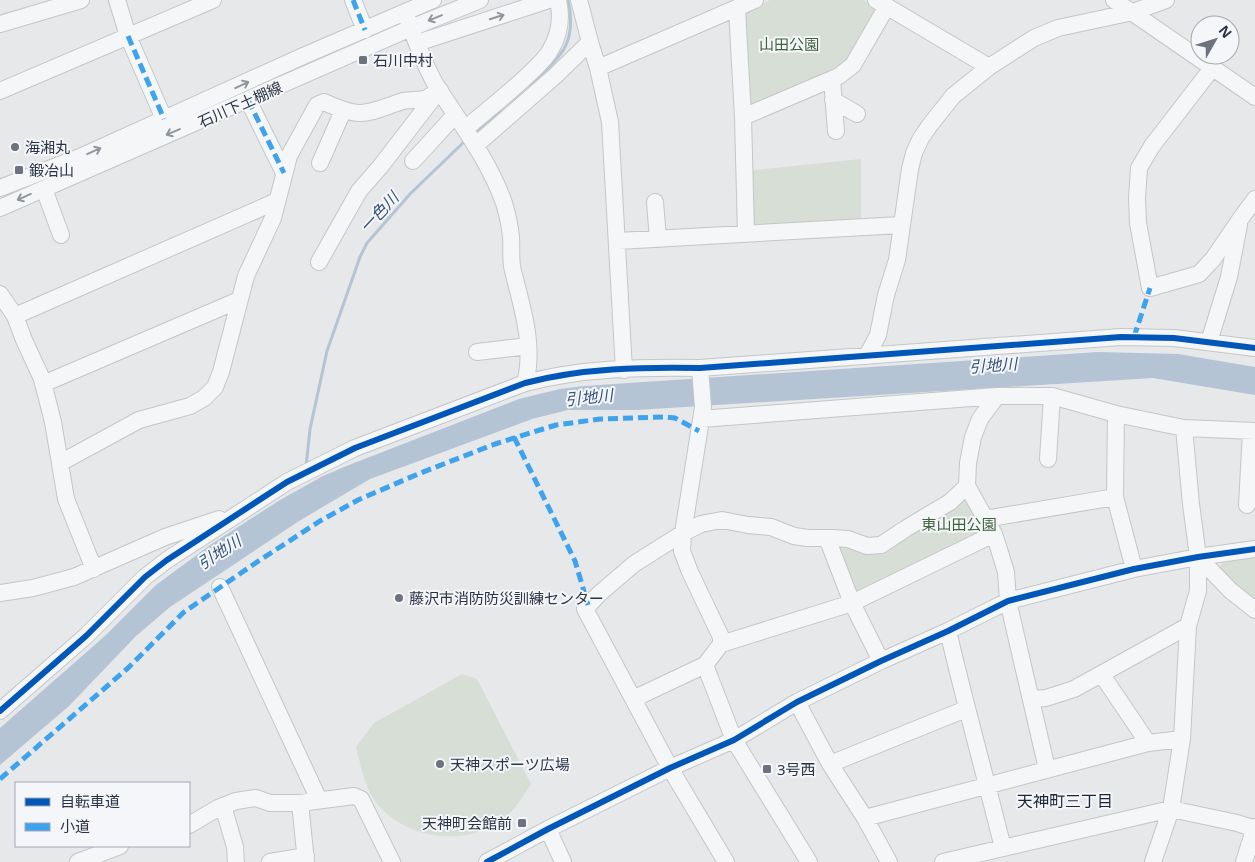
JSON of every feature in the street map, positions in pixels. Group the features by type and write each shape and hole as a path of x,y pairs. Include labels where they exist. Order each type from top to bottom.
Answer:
{"street":[{"path":"0,24 81,0"},
{"path":"117,0 128,36 164,119"},
{"path":"0,91 213,0"},
{"path":"353,0 365,30"},
{"name":"石川下土棚線","path":"0,188 80,157 433,0"},
{"name":"石川下土棚線","path":"0,208 248,100 414,35 480,0"},
{"path":"414,35 549,0"},
{"path":"470,136 550,51 557,37 560,22 558,0"},
{"path":"578,0 598,68 610,122 624,370"},
{"path":"598,68 755,0"},
{"path":"1114,0 1255,97"},
{"path":"867,356 880,328 886,295 897,260 901,225 914,153 921,138 953,96 989,67 1034,38 1058,28 1133,12 1166,0"},
{"path":"743,117 839,76 853,65 881,3 989,67"},
{"path":"737,8 743,117 746,234"},
{"path":"404,12 436,85 470,136 504,204 511,234 512,268 524,309 528,346 528,373 525,383"},
{"path":"470,136 555,76 590,42"},
{"path":"1213,67 1152,146 1139,168 1136,198 1138,223 1150,288 1199,274 1213,259 1255,199"},
{"path":"832,79 836,131"},
{"path":"60,463 139,420 190,406 204,398 215,387 221,372 246,276 273,218 289,156 317,105 324,102 343,111 358,114 368,113 414,98 426,99 440,90"},
{"path":"320,262 359,190 440,90"},
{"path":"248,100 284,173"},
{"path":"833,100 857,114"},
{"path":"320,163 343,111"},
{"path":"413,161 455,115"},
{"path":"44,189 62,235"},
{"path":"15,316 277,200"},
{"path":"655,202 658,239"},
{"path":"1209,342 1229,277 1241,218"},
{"path":"618,241 901,225"},
{"path":"0,294 15,316 44,384 66,499 94,569"},
{"path":"44,384 239,300"},
{"path":"0,710 86,636 146,577 167,560 238,513 313,468 363,444 525,383 551,376 573,373 624,370 700,372 867,356 1114,338 1174,338 1255,348"},
{"path":"477,352 528,346"},
{"path":"700,372 702,413 683,533 682,551 721,637 721,644"},
{"path":"702,413 997,396 1052,396 1116,414 1184,428 1253,431 1247,505"},
{"path":"997,396 980,419 972,437 967,486 994,534 1006,572 1008,602 1047,769"},
{"path":"1048,458 1052,396"},
{"path":"1116,414 1115,497 1134,568"},
{"path":"1154,862 1171,808 1182,739 1188,626 1198,591 1198,557 1184,428"},
{"path":"725,862 670,768 585,608 634,564 701,524 722,520 771,527 794,536 848,540 867,546 880,545 950,502 967,486"},
{"path":"986,519 1115,497"},
{"path":"0,593 51,584 94,569 165,536 238,513"},
{"path":"633,699 705,665 721,644 852,602 994,534"},
{"path":"827,538 852,602 881,660"},
{"path":"488,862 548,829 670,768 734,740 797,702 881,660 1008,602 1134,568 1255,549"},
{"path":"1198,557 1231,591 1255,610"},
{"path":"220,587 319,800"},
{"path":"1032,699 1046,698 1074,689 1188,626"},
{"path":"948,631 966,709 988,785 1003,848"},
{"path":"705,665 734,740 809,862"},
{"path":"1102,675 1148,743"},
{"path":"797,702 830,764 865,818 889,862"},
{"path":"830,764 966,709"},
{"path":"865,818 1148,743 1182,739"},
{"path":"190,824 236,801 256,798 270,803 300,803 354,796 361,799 392,862"},
{"path":"270,862 306,859 300,803"},
{"path":"223,806 235,847 236,862"},
{"path":"943,862 1171,808 1255,828 1244,862"},
{"path":"548,829 563,862"},
{"path":"78,862 117,847"}],"green space":[{"name":"山田公園","path":"770,0 863,0 874,7 876,13 842,69 772,100 747,106 744,12"},
{"path":"861,159 861,227 746,234 744,171"},
{"name":"東山田公園","path":"967,486 994,534 852,603 827,538 867,546"},
{"path":"1255,558 1255,605 1219,569 1224,560"},
{"name":"天神スポーツ広場","path":"462,674 477,679 531,784 520,801 496,824 481,831 465,835 431,835 400,823 386,813 375,801 365,782 356,747 374,723"}],"water":[{"name":"引地川","path":"1098,352 1178,354 1255,367 1255,395 1153,378 637,410 568,410 532,419 370,479 299,521 170,607 136,636 69,706 0,765 0,728 106,635 156,585 213,543 280,500 323,476 519,399 560,389 584,386"}],"waterway":[{"name":"一色川","path":"529,85 550,67 564,49 570,28 568,0"},
{"name":"一色川","path":"474,133 500,111"},
{"name":"一色川","path":"306,467 310,429 327,351 360,257 367,243 410,194 466,140"}],"marked path":[{"path":"353,0 365,30"},
{"path":"128,36 164,119"},
{"path":"248,100 284,173"},
{"path":"1134,337 1150,288"},
{"path":"0,779 128,668 184,612 320,521 358,500 495,444 556,425 600,419 665,417 675,418 699,431"},
{"path":"514,437 575,561 588,605"}],"cycle path":[{"path":"0,711 86,636 145,577 167,560 287,482 355,448 525,383 590,371 700,368 1121,337 1174,338 1255,348"},
{"path":"487,862 670,768 734,740 797,702 1008,601 1134,569 1255,549"}],"place":[{"name":"石川中村","path":"363,60"},
{"name":"海湘丸","path":"15,147"},
{"name":"鍛冶山","path":"19,170"},
{"name":"藤沢市消防防災訓練センター","path":"399,598"},
{"name":"天神スポーツ広場","path":"440,764"},
{"name":"3号西","path":"767,769"},
{"name":"天神町会館前","path":"522,823"}],"district":[{"name":"天神町三丁目","path":"1065,801"}]}
